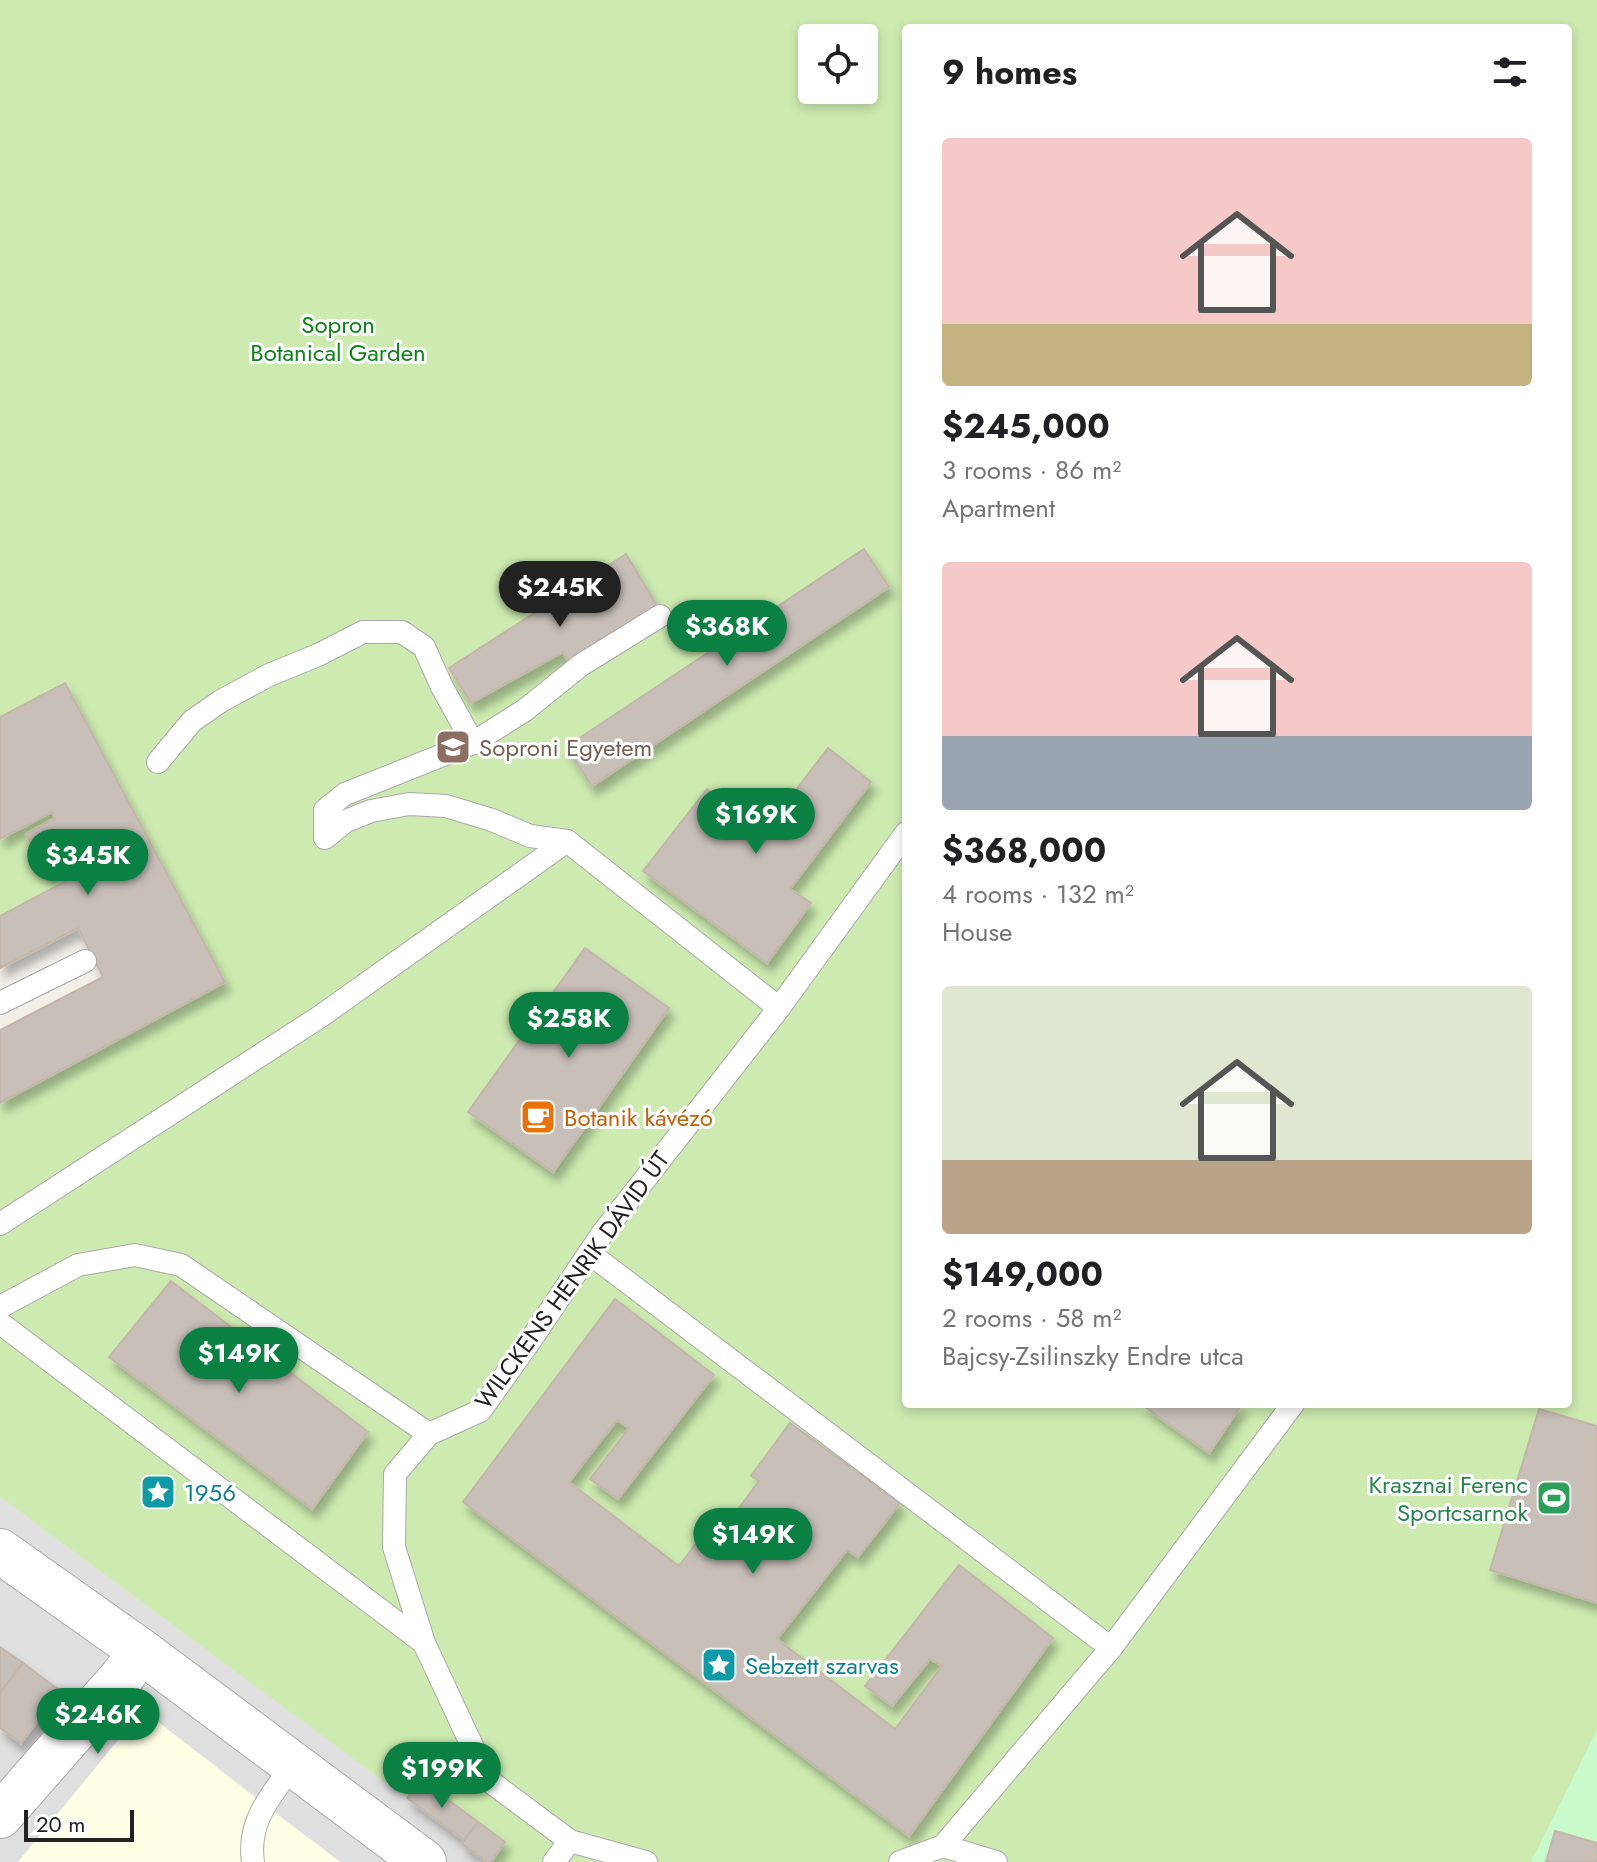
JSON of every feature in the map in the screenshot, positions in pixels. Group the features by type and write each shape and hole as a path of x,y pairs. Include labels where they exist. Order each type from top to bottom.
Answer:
{"street":[{"path":"0,1551 141,1651 424,1862"},
{"path":"0,1816 122,1677 141,1651"}],"lane":[{"path":"660,616 581,665 525,710 473,743 345,794 325,810 325,838 346,821 371,811 409,804 446,806 530,836 567,841 779,1008"},
{"path":"158,762 192,721 221,701 269,675 363,632 402,632 424,647 473,743"},
{"name":"WILCKENS HENRIK DÁVID ÚT","path":"646,1862 570,1841 488,1780 424,1643 394,1547 395,1474 429,1434 480,1411 602,1234 779,1008 902,839"},
{"path":"0,1224 321,1016 567,841"},
{"path":"0,1003 85,961"},
{"path":"589,1253 1111,1648"},
{"path":"0,1307 78,1265 135,1255 181,1265 429,1434"},
{"path":"0,1323 424,1643"},
{"path":"900,1862 943,1846 1111,1648 1290,1408"},
{"path":"253,1862 251,1844 255,1824 264,1805 293,1765"},
{"path":"554,1862 570,1841"},
{"path":"943,1846 996,1862"}],"shaded area":[{"path":"0,1497 464,1840 462,1843 486,1862 340,1862 143,1710 18,1862 0,1862"},
{"path":"143,1710 264,1805 340,1862 18,1862"}],"green space":[{"name":"Sopron Botanical Garden","path":"0,0 1597,0 1597,1426 1539,1409 1490,1570 1597,1603 1597,1782 1534,1862 486,1862 462,1844 463,1840 0,1497 0,1103 225,982 65,683 0,717","holes":["864,549 889,588 592,785 567,746","626,554 659,609 568,662 563,652 450,668","828,748 871,782 790,889 811,903 766,962 644,871 707,789 766,829","585,949 669,1008 552,1172 469,1112","171,1282 368,1432 312,1509 109,1358","615,1299 713,1375 591,1479 629,1428 617,1420 569,1482 679,1566 711,1523 762,1558 780,1536 740,1507 759,1481 751,1475 790,1423 899,1503 858,1556 847,1550 777,1639 895,1729 942,1666 930,1659 893,1706 865,1686 959,1565 1053,1637 909,1835 464,1502"]},
{"path":"52,812 55,818 48,875 94,850 100,863 0,916 0,839"},
{"path":"1597,1730 1597,1862 1531,1862"}],"building":[{"path":"864,549 889,587 592,786 566,747"},
{"path":"626,554 659,609 568,662 563,652 471,703 449,668"},
{"path":"65,683 225,982 0,1103 0,1030 103,977 78,928 0,968 0,916 100,863 94,850 48,875 26,834 55,818 52,812 0,839 0,717"},
{"path":"828,748 871,782 790,889 811,903 767,963 643,871 707,789 766,829"},
{"path":"585,948 669,1008 553,1172 468,1112"},
{"path":"171,1281 368,1432 312,1509 109,1357"},
{"path":"615,1299 714,1375 618,1499 590,1479 629,1428 617,1420 569,1482 679,1566 711,1523 762,1558 780,1536 739,1508 759,1481 751,1476 790,1423 900,1503 858,1557 847,1550 777,1639 895,1729 942,1666 930,1659 892,1706 865,1686 959,1565 1053,1638 909,1836 463,1502"},
{"path":"1147,1408 1239,1408 1209,1453"},
{"name":"Krasznai Ferenc Sportcsarnok","path":"1539,1409 1597,1426 1597,1603 1490,1570"},
{"path":"0,1647 23,1663 0,1693"},
{"path":"23,1663 60,1691 21,1743 0,1728 0,1693"},
{"path":"421,1780 478,1822 464,1840 407,1798"},
{"path":"478,1822 505,1842 491,1862 486,1862 462,1844"},
{"path":"1555,1831 1597,1843 1597,1862 1546,1862"}],"place":[{"name":"Soproni Egyetem","path":"453,747"},
{"name":"Botanik kávézó","path":"538,1117"},
{"name":"1956","path":"158,1492"},
{"name":"Krasznai Ferenc Sportcsarnok","path":"1554,1498"},
{"name":"Sebzett szarvas","path":"719,1665"}]}
